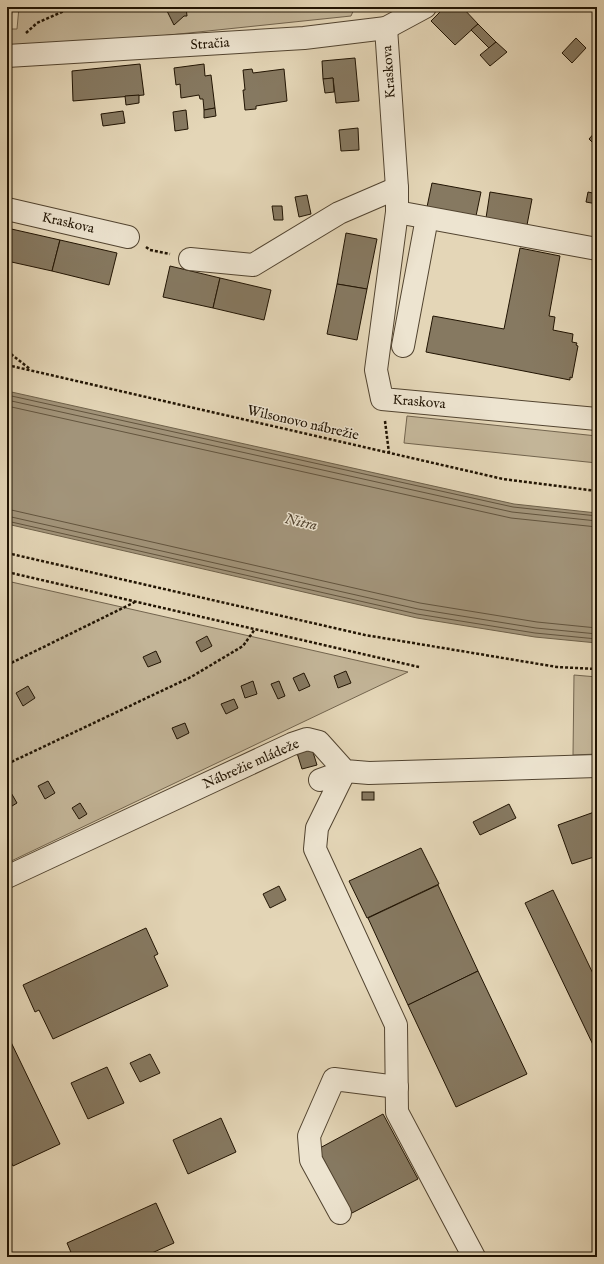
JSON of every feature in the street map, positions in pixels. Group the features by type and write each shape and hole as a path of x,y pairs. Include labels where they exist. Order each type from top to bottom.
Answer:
{"street":[{"name":"Stračia","path":"7,56 304,38 386,28 417,11"},
{"name":"Kraskova","path":"386,28 397,188 397,212 376,370 382,399 597,419"},
{"path":"190,259 253,265 339,213 397,188"},
{"name":"Kraskova","path":"7,209 128,237"},
{"path":"397,212 597,249"},
{"path":"403,346 427,218"},
{"name":"Nábrežie mládeže","path":"7,877 285,747 307,739 319,742 345,772"},
{"path":"320,780 345,772 369,773 597,766"},
{"path":"345,772 317,828 315,849 396,1025 397,1112 474,1257"},
{"path":"340,1214 311,1160 309,1136 334,1079 397,1087"}],"path":[{"path":"22,37 37,23 73,7"},
{"path":"338,7 352,11"},
{"path":"128,237 150,250 190,259"},
{"path":"7,351 32,370"},
{"name":"Wilsonovo nábrežie","path":"7,364 503,479 597,491"},
{"path":"382,399 389,453"},
{"path":"7,553 365,635 557,667 597,669"},
{"path":"7,572 419,667"},
{"path":"7,666 135,602"},
{"path":"7,764 191,676 243,646 255,629"}],"shaded area":[{"path":"19,7 355,7 351,16 7,52 7,29 17,29"},
{"path":"407,416 597,436 597,463 404,443"},
{"path":"7,581 408,672 7,863"},
{"path":"574,675 597,677 597,754 573,755"}],"water":[{"name":"Nitra","path":"7,391 514,504 597,513 597,643 535,637 417,618 7,524"}],"building":[{"path":"7,7 12,7 11,24 7,24"},
{"path":"165,7 186,7 187,16 184,16 174,25"},
{"path":"445,7 462,7 478,24 455,45 431,21"},
{"path":"478,24 496,42 489,48 471,30"},
{"path":"576,38 586,48 572,63 562,53"},
{"path":"496,42 507,52 490,66 480,55"},
{"path":"355,58 359,101 336,103 333,78 323,79 322,61"},
{"path":"140,64 144,95 73,101 72,71"},
{"path":"204,64 205,76 211,75 215,108 204,110 203,99 200,99 199,95 181,98 180,84 176,85 174,68"},
{"path":"252,69 253,73 284,69 287,101 256,106 256,109 245,110 243,70"},
{"path":"333,78 334,92 325,93 323,79"},
{"path":"139,95 139,103 126,105 125,96"},
{"path":"215,108 216,116 204,118 204,110"},
{"path":"186,110 188,129 175,131 173,112"},
{"path":"123,111 125,123 103,126 101,114"},
{"path":"358,128 359,150 341,151 339,130"},
{"path":"597,130 597,147 589,139"},
{"path":"432,183 481,192 476,216 427,207"},
{"path":"490,192 532,199 527,225 486,218"},
{"path":"588,192 597,194 597,204 586,202"},
{"path":"307,195 311,214 299,217 295,197"},
{"path":"272,206 282,206 283,220 274,220"},
{"path":"7,228 60,240 52,271 7,261"},
{"path":"346,233 377,239 367,289 337,284"},
{"path":"60,240 117,253 109,285 52,271"},
{"path":"520,248 560,256 549,316 555,317 553,330 573,334 572,342 577,343 576,345 578,346 572,378 570,377 570,380 426,352 433,316 504,329"},
{"path":"170,266 220,278 213,308 163,297"},
{"path":"220,278 271,290 264,320 213,308"},
{"path":"337,284 367,289 357,340 327,334"},
{"path":"207,636 212,646 201,652 196,642"},
{"path":"156,651 161,662 148,667 143,657"},
{"path":"346,671 351,683 338,688 334,676"},
{"path":"304,673 310,686 299,691 293,678"},
{"path":"253,681 257,694 245,698 241,686"},
{"path":"279,681 285,696 278,699 271,684"},
{"path":"28,686 35,698 23,706 16,693"},
{"path":"234,699 238,708 226,714 221,704"},
{"path":"185,723 189,733 177,739 172,728"},
{"path":"312,749 317,765 302,769 297,753"},
{"path":"48,781 55,793 45,799 38,786"},
{"path":"10,791 17,803 7,809 7,792"},
{"path":"362,792 374,792 374,800 362,800"},
{"path":"80,803 87,814 79,819 72,808"},
{"path":"509,804 516,818 480,835 473,822"},
{"path":"597,811 597,856 572,864 558,825"},
{"path":"421,848 439,884 367,918 349,881"},
{"path":"438,885 478,971 408,1005 368,918"},
{"path":"279,886 286,900 270,908 263,894"},
{"path":"553,890 597,982 596,1051 525,903"},
{"path":"146,928 158,954 154,956 168,986 53,1039 39,1010 35,1012 23,985"},
{"path":"478,971 527,1074 456,1107 408,1005"},
{"path":"9,1038 60,1144 13,1166 7,1154 7,1039"},
{"path":"150,1054 160,1073 140,1082 130,1063"},
{"path":"107,1067 124,1103 88,1119 71,1083"},
{"path":"383,1114 418,1179 352,1213 318,1149"},
{"path":"221,1118 236,1152 188,1174 173,1140"},
{"path":"156,1203 174,1243 143,1257 73,1257 67,1243"}]}
